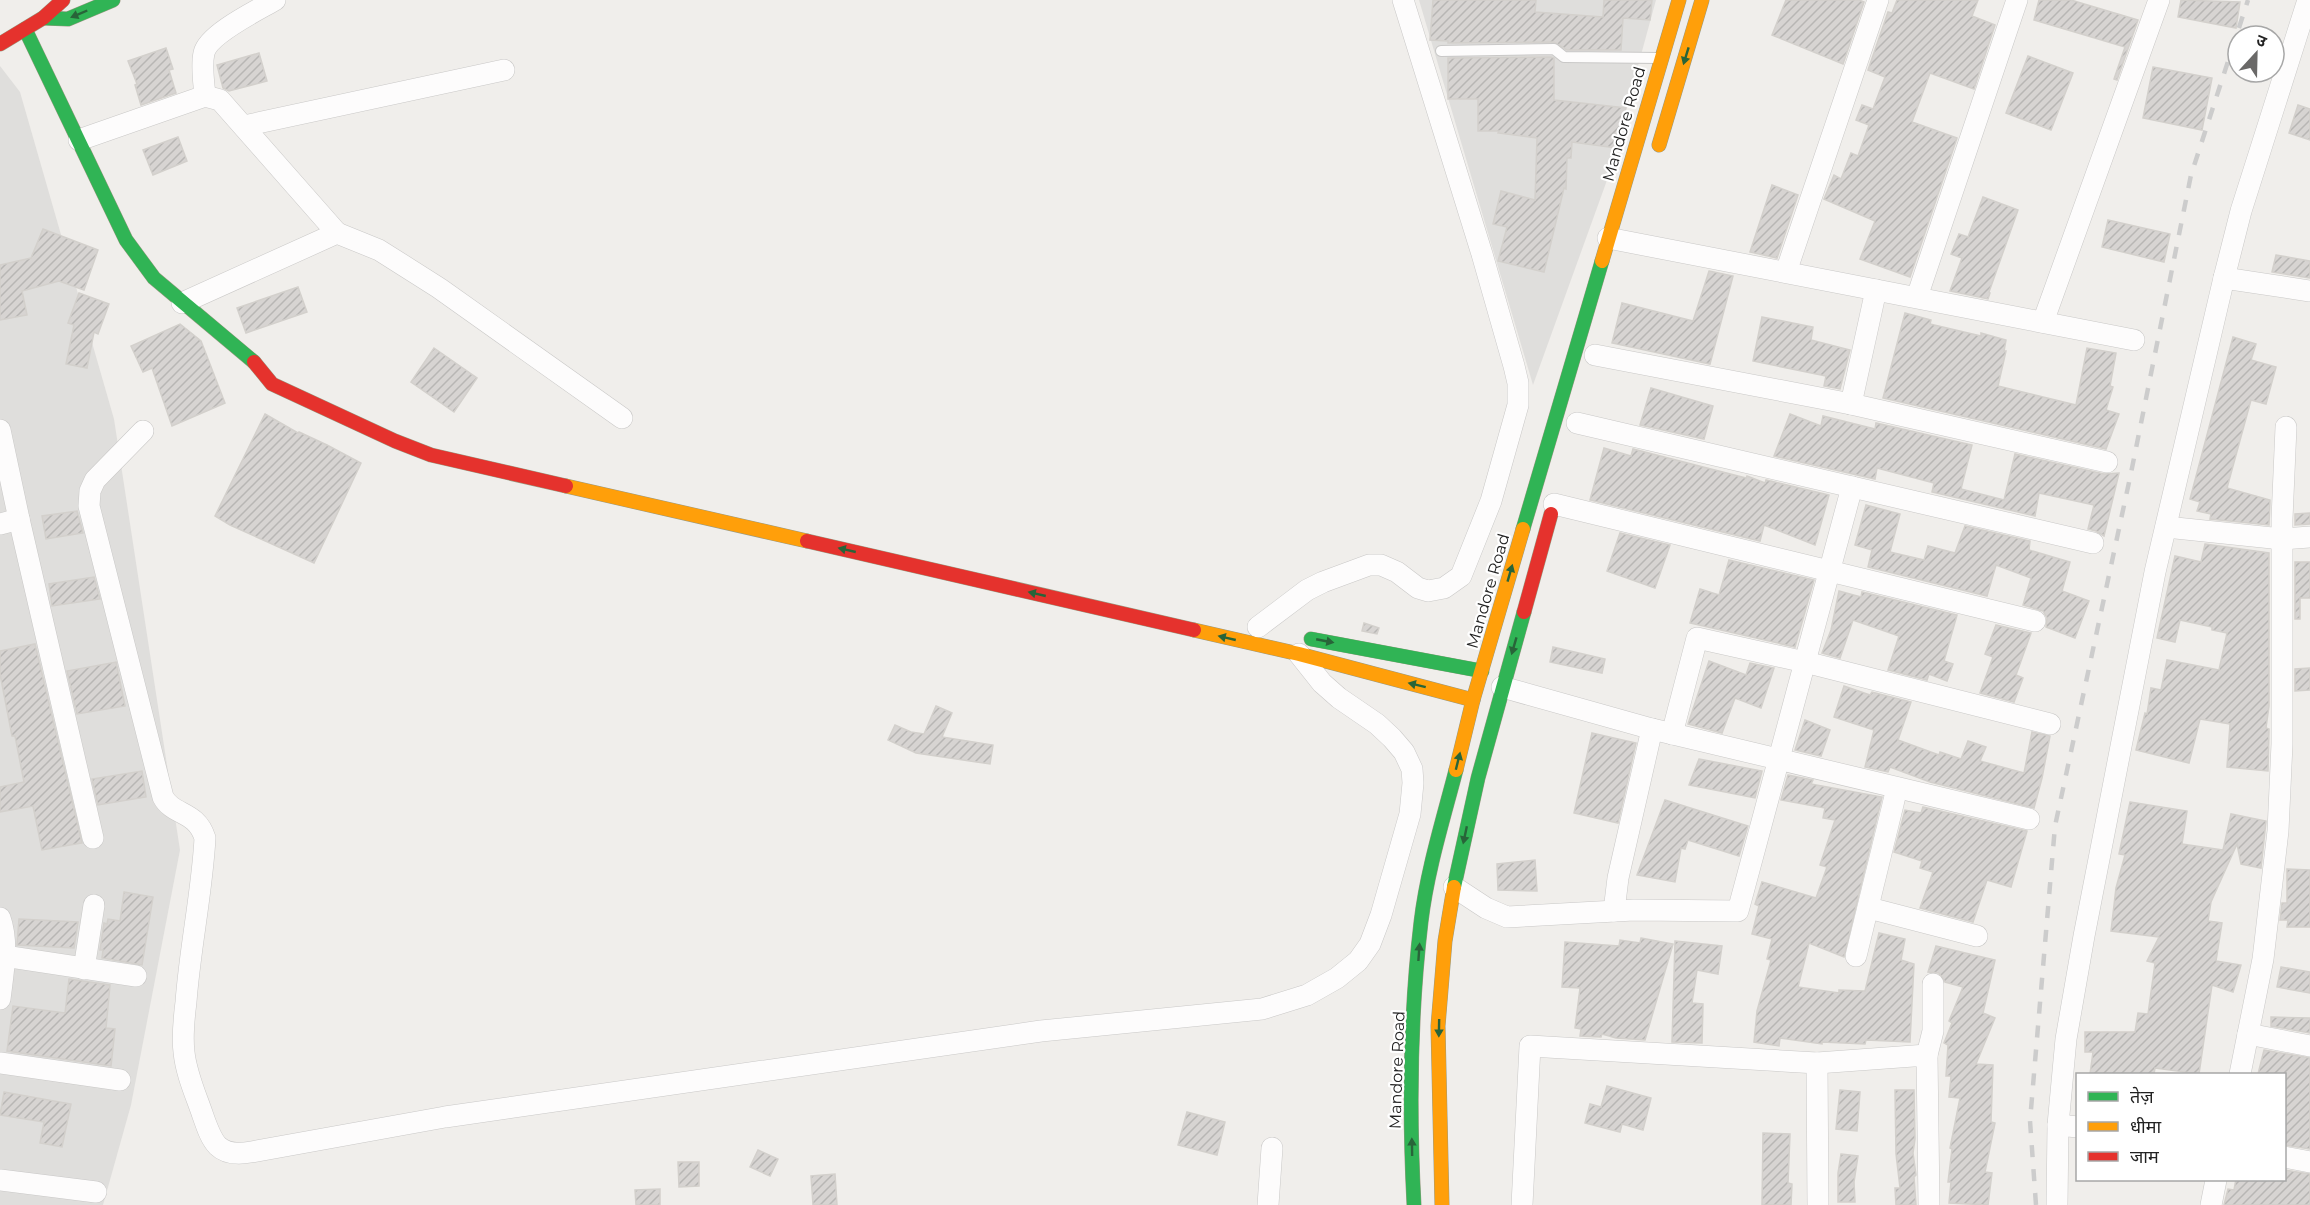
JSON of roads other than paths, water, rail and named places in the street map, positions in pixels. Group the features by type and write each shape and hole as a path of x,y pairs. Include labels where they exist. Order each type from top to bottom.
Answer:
{"main road":[{"path":"0,44 43,18 63,0"},
{"path":"43,18 68,19 113,0"},
{"name":"Mandore Road","path":"1414,1205 1411,1146 1413,1031 1421,921 1430,873 1473,700 1660,58 1679,0"},
{"path":"1654,159 1702,0"},
{"path":"24,29 126,240 154,278 255,362 272,384 395,441 1301,646 1350,668 1473,700"},
{"path":"255,362 272,364"},
{"path":"1442,1205 1438,1026 1445,941 1454,887 1478,778 1556,498"},
{"path":"1252,625 1280,632"},
{"path":"1301,646 1355,647 1482,670"},
{"path":"1350,668 1355,647"}],"street":[{"path":"205,96 204,52 210,43 219,34 275,0"},
{"path":"1252,625 1307,590 1369,565 1389,568 1418,588 1428,591 1444,588 1461,576 1491,501 1518,405 1518,383 1514,366 1482,254 1403,0"},
{"path":"1786,272 1878,0"},
{"path":"1917,297 2017,0"},
{"path":"2043,322 2159,0"},
{"path":"2057,1205 2068,1126 2066,1039 2084,936 2166,527 2241,211 2308,0"},
{"path":"244,126 504,70"},
{"path":"79,140 205,96 220,100 338,233 379,250 439,288 622,417"},
{"path":"182,303 338,233"},
{"path":"1608,238 2134,340"},
{"path":"2224,278 2310,291"},
{"path":"1851,404 1876,290"},
{"path":"1595,355 1851,404 2107,462"},
{"path":"1577,423 2092,543"},
{"path":"2240,1073 2263,959 2278,831 2282,744 2282,539 2286,427"},
{"path":"0,430 10,522 93,838"},
{"path":"143,431 95,480 90,491 89,506 163,797 170,806 192,818 203,831 205,845 187,988 184,1051 190,1079 209,1132 214,1143 221,1150 230,1153 251,1152 457,1115 1041,1030 1262,1009 1307,995 1337,978 1358,961 1370,944 1382,915 1413,798 1412,769 1404,752 1377,723 1339,698 1322,683 1301,646"},
{"path":"1454,887 1486,908 1507,917 1614,911 1738,911 1852,487"},
{"path":"1556,498 1829,571 2036,621"},
{"path":"2166,527 2282,539 2310,537"},
{"path":"1614,911 1618,878 1662,732 1697,638 1805,662 2050,724"},
{"path":"1502,687 1662,732 2029,819"},
{"path":"1856,956 1897,788"},
{"path":"84,969 94,905"},
{"path":"1869,908 1977,936"},
{"path":"0,999 4,956 1,922"},
{"path":"4,956 136,976"},
{"path":"1929,1205 1927,1055 1933,1031 1933,984"},
{"path":"2248,1034 2310,1046"},
{"path":"1522,1205 1530,1046 1817,1063 1927,1055"},
{"path":"0,1063 120,1080"},
{"path":"1817,1063 1818,1205"},
{"path":"1268,1205 1272,1148"},
{"path":"2286,1157 2310,1161"},
{"path":"0,1180 96,1192"},
{"path":"2211,1205 2217,1181"}],"lane":[{"path":"1441,51 1554,49 1564,57 1660,58"}],"railway":[{"path":"2036,1205 2030,1121 2055,826 2131,473 2191,175 2248,0"}]}
